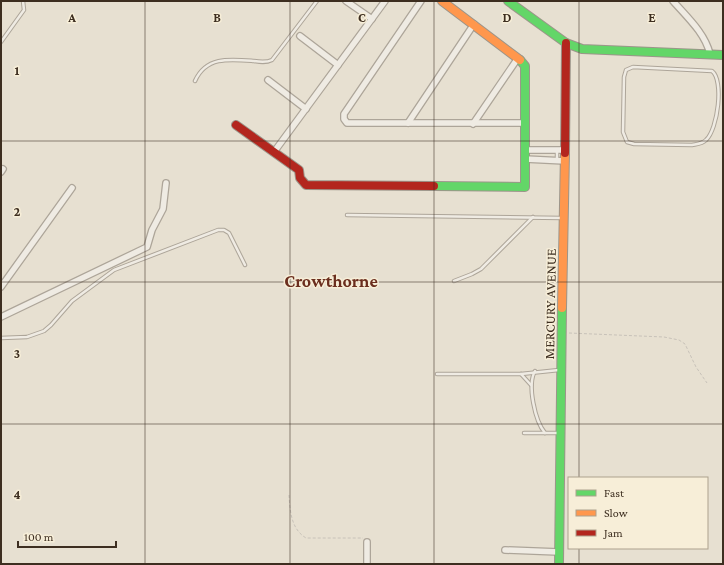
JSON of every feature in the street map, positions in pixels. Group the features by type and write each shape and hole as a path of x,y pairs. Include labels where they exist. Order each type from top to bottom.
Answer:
{"street":[{"path":"346,1 372,19"},
{"path":"274,152 385,1"},
{"path":"422,1 344,114 344,119 347,123 524,123"},
{"path":"236,125 299,170 300,178 306,185 525,187 525,66 518,58 442,1"},
{"path":"508,1 566,43 588,50 723,60"},
{"path":"673,1 700,33 710,54"},
{"path":"408,123 474,24"},
{"path":"300,36 338,65"},
{"name":"MERCURY AVENUE","path":"559,564 564,218 561,150 566,43"},
{"path":"641,53 650,51 723,55"},
{"path":"474,124 518,58"},
{"path":"268,80 306,109"},
{"path":"524,150 561,150"},
{"path":"525,159 561,161"},
{"path":"1,317 147,247 152,230 163,209 166,183"},
{"path":"1,287 72,188"},
{"path":"367,564 368,542"},
{"path":"505,550 559,552"}],"lane":[{"path":"1,42 22,13 24,6 23,1"},
{"path":"194,81 200,70 212,62 239,60 264,62 272,60 317,1"},
{"path":"633,67 712,71 720,80 721,110 709,137 698,144 630,144 625,140 623,132 624,72 633,67"},
{"path":"347,215 564,218"},
{"path":"454,281 472,274 481,268 533,217"},
{"path":"1,338 27,337 44,331 72,301 114,270 218,230 224,230 228,233 245,266"},
{"path":"437,374 521,374 535,371 562,370"},
{"path":"535,371 532,385 537,417 544,433"},
{"path":"521,374 532,385"},
{"path":"524,433 562,433"}],"path":[{"path":"563,333 664,337 679,340 687,347 696,367 707,383"},
{"path":"289,495 294,524 300,535 306,538 362,537 368,542"}],"traffic: fast":[{"path":"508,1 566,43 582,49 723,55"},
{"path":"434,186 525,187 525,66 520,60"},
{"path":"559,564 562,308"}],"traffic: slow":[{"path":"442,1 520,60"},
{"path":"562,308 565,153"}],"traffic: jam":[{"path":"565,153 566,43"},
{"path":"236,125 299,170 300,178 306,185 434,186"}],"district":[{"name":"Crowthorne","path":"331,281"}]}
